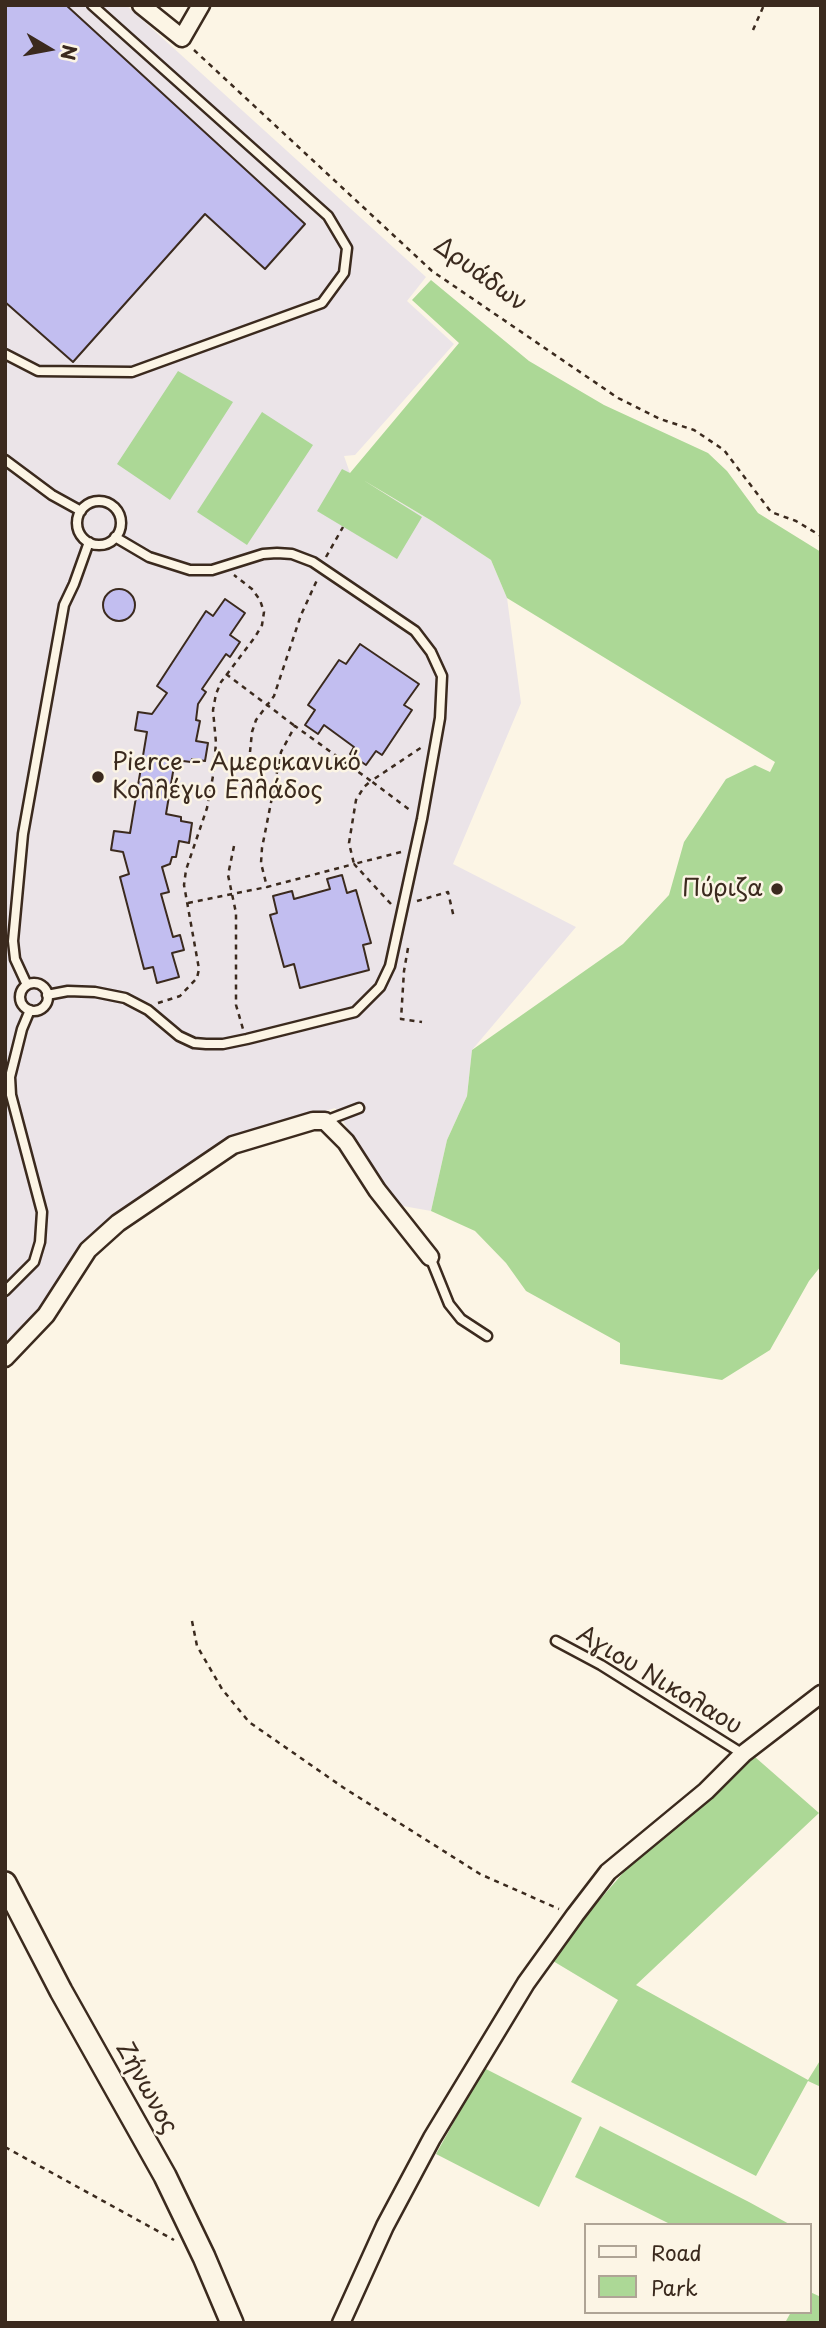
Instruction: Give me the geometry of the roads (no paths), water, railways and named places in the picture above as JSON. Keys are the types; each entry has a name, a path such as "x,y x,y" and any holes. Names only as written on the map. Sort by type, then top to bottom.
{"street":[{"path":"141,5 182,38 201,5"},
{"path":"5,1357 46,1315 88,1250 118,1223 233,1145 313,1121 324,1121 346,1142 377,1190 430,1257"},
{"path":"341,2323 385,2226 432,2138 526,1983 575,1915 608,1872 706,1791 743,1754 821,1694"},
{"name":"Ζήνωνος","path":"5,1883 61,1991 165,2176 232,2323"}],"lane":[{"path":"5,354 38,371 132,372 322,303 344,273 347,248 328,216 92,5"},
{"path":"5,460 52,495 81,511"},
{"path":"99,501 112,506 120,517 121,524 115,537 103,544 89,542 79,532 78,517 81,511 99,501"},
{"path":"47,995 68,991 95,992 125,998 148,1010 179,1037 194,1043 223,1044 355,1012 380,987 390,966 437,736 443,693 442,676 431,652 415,631 313,562 292,554 277,553 263,554 212,570 190,570 169,565 135,551 115,537"},
{"path":"27,985 15,959 13,941 23,834 64,604 89,542"},
{"path":"34,983 42,985 47,995 47,1001 42,1008 30,1010 24,1007 20,999 22,989 34,983"},
{"path":"5,1291 34,1262 40,1242 42,1212 11,1095 10,1077 22,1029 30,1010"},
{"path":"324,1121 359,1108"},
{"path":"430,1257 449,1304 461,1319 487,1336"},
{"name":"Αγιου Νικολαου","path":"556,1641 601,1665 743,1754"}],"place":[{"name":"Pierce - Αμερικανικό Κολλέγιο Ελλάδος","path":"98,777"},
{"name":"Πύριζα","path":"777,889"}]}
